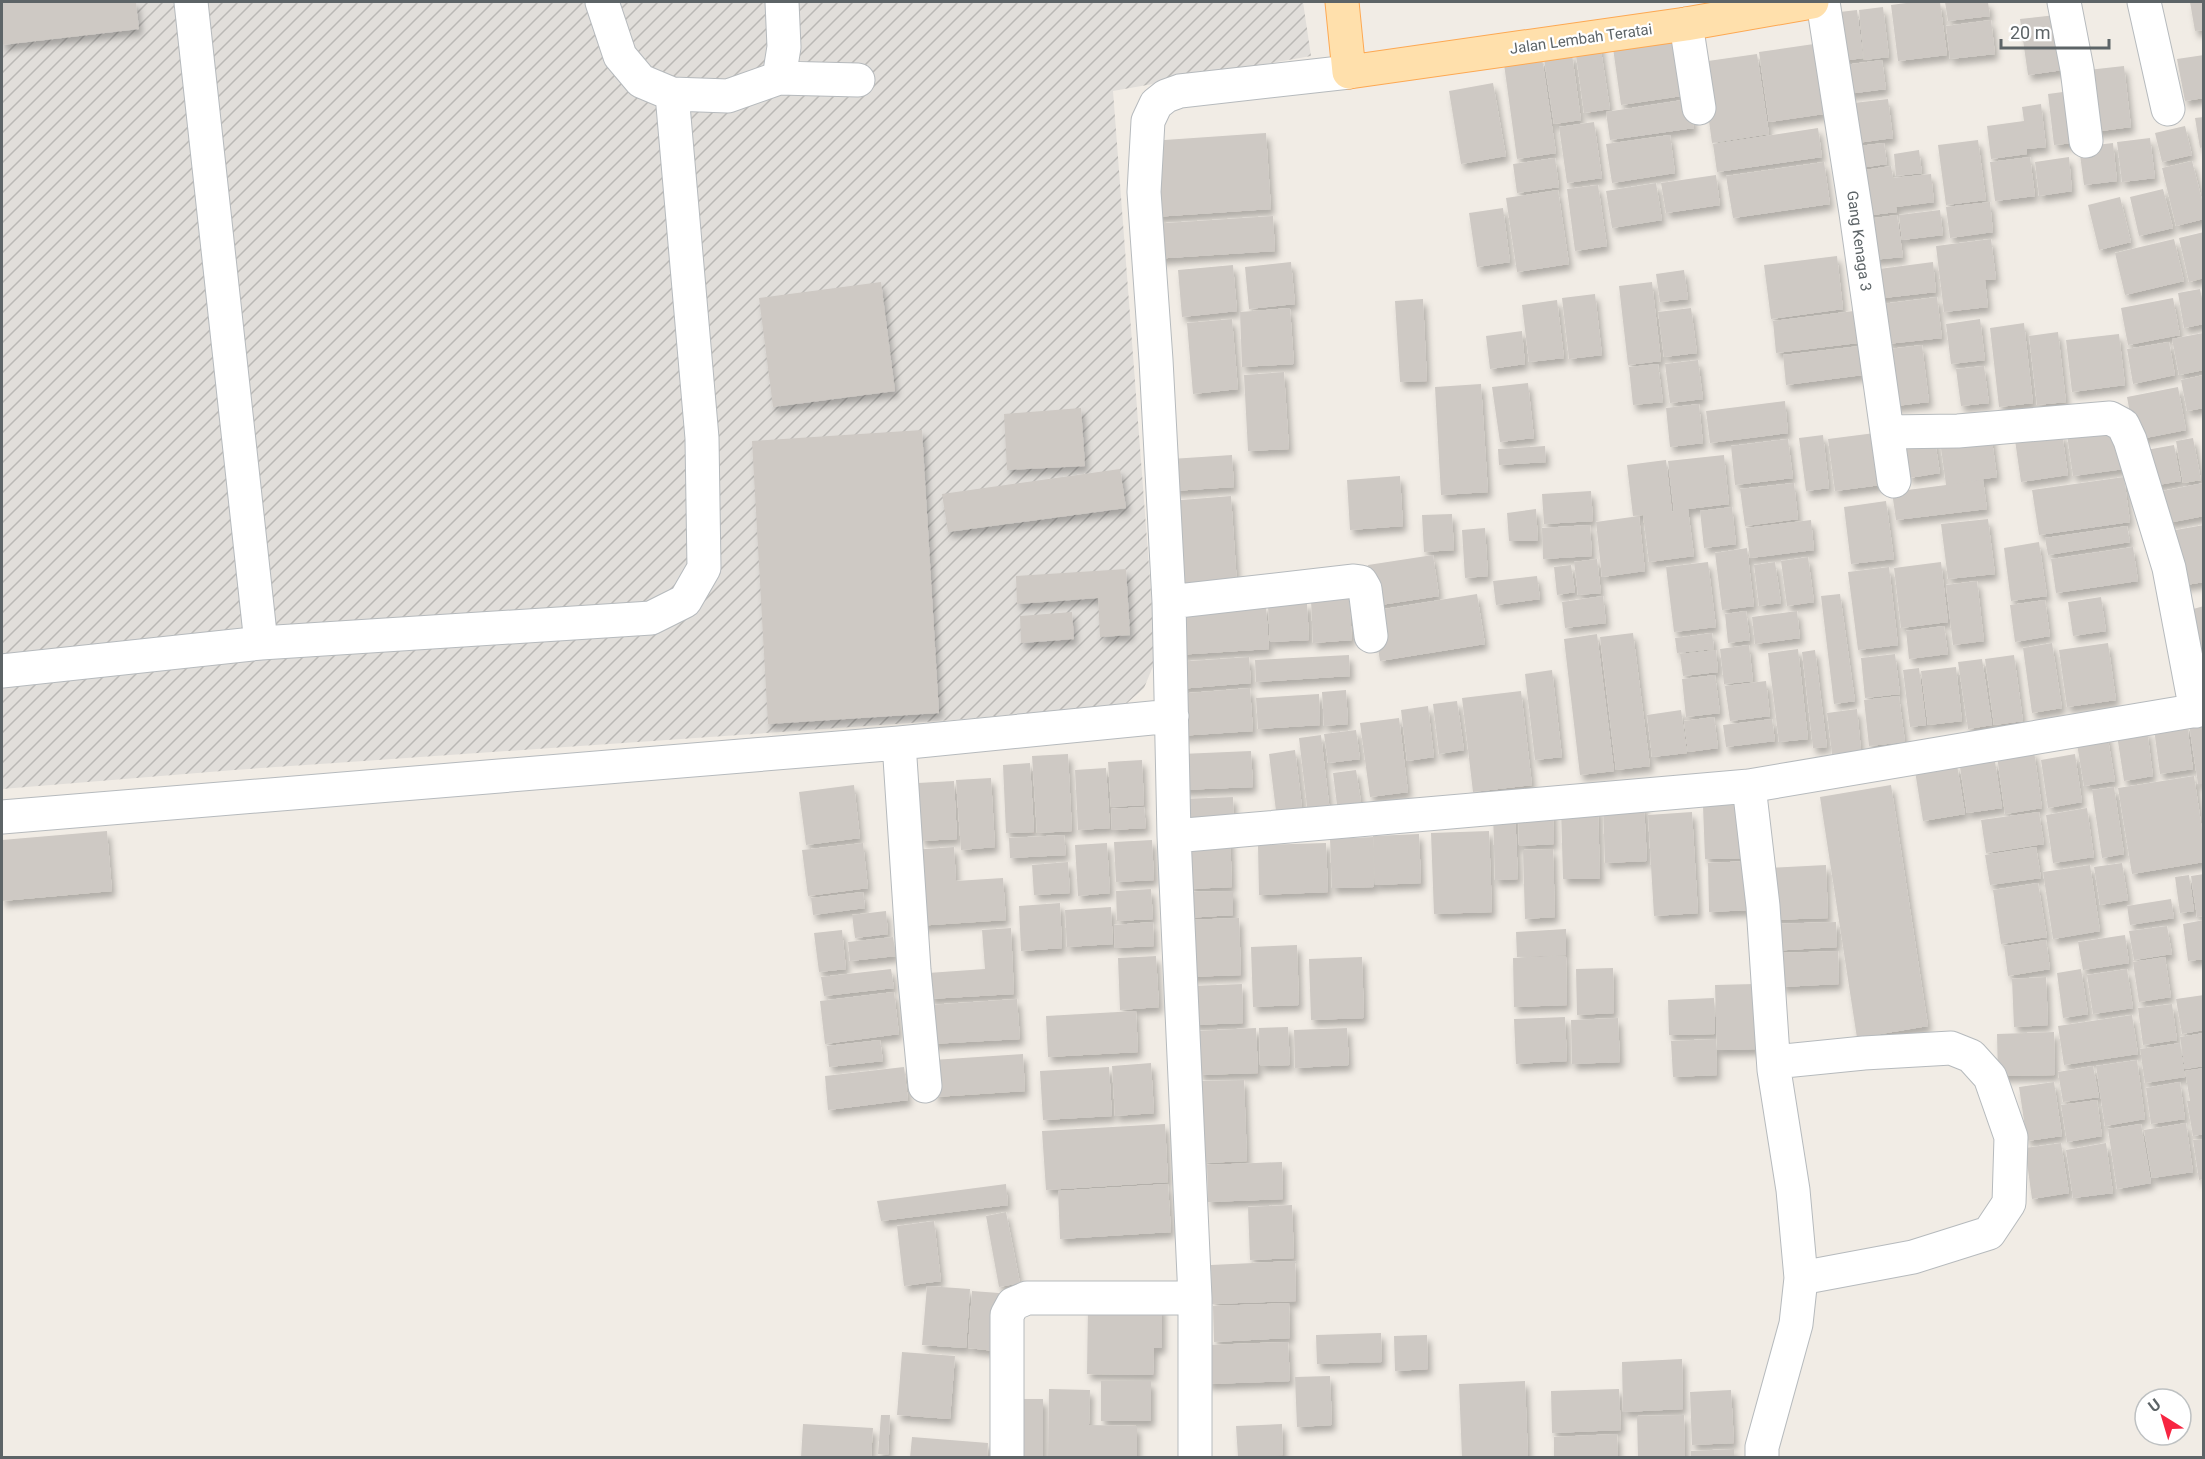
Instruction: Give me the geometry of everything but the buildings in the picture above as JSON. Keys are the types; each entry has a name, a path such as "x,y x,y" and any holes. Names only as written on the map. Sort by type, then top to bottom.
{"main road":[{"path":"1342,2 1349,72"},
{"name":"Jalan Lembah Teratai","path":"1349,72 1686,24 1812,2"}],"street":[{"path":"191,2 261,644"},
{"path":"602,2 620,56 641,81 672,94 728,96 779,78 858,80"},
{"path":"779,78 784,47 782,2"},
{"name":"Gang Kenaga 3","path":"1823,2 1894,481"},
{"path":"2064,2 2077,69 2086,141"},
{"path":"2144,2 2168,109"},
{"path":"1686,24 1699,108"},
{"path":"1195,1458 1195,1298 1174,836 1168,602 1156,360 1144,192 1148,121 1156,104 1180,91 1349,72"},
{"path":"2,670 261,644 651,618 685,601 704,568 702,438 672,94"},
{"path":"1174,836 1749,786 2200,710 2169,568 2123,424 2110,418 1958,431 1887,432"},
{"path":"1168,602 1354,580 1361,582 1365,589 1371,636"},
{"path":"2,817 899,743 1172,716"},
{"path":"899,743 913,959 925,1086"},
{"path":"1749,786 1763,906 1774,1062 1793,1190 1801,1278 1796,1324 1762,1447 1762,1458"},
{"path":"1774,1062 1864,1053 1951,1048 1971,1056 1990,1077 2011,1137 2009,1203 1989,1233 1913,1257 1801,1278"},
{"path":"1007,1458 1007,1315 1013,1304 1027,1298 1195,1298"}],"shaded area":[{"path":"2,2 1303,2 1311,56 1113,91 1156,659 1144,688 1126,704 953,720 234,770 2,789"}]}
